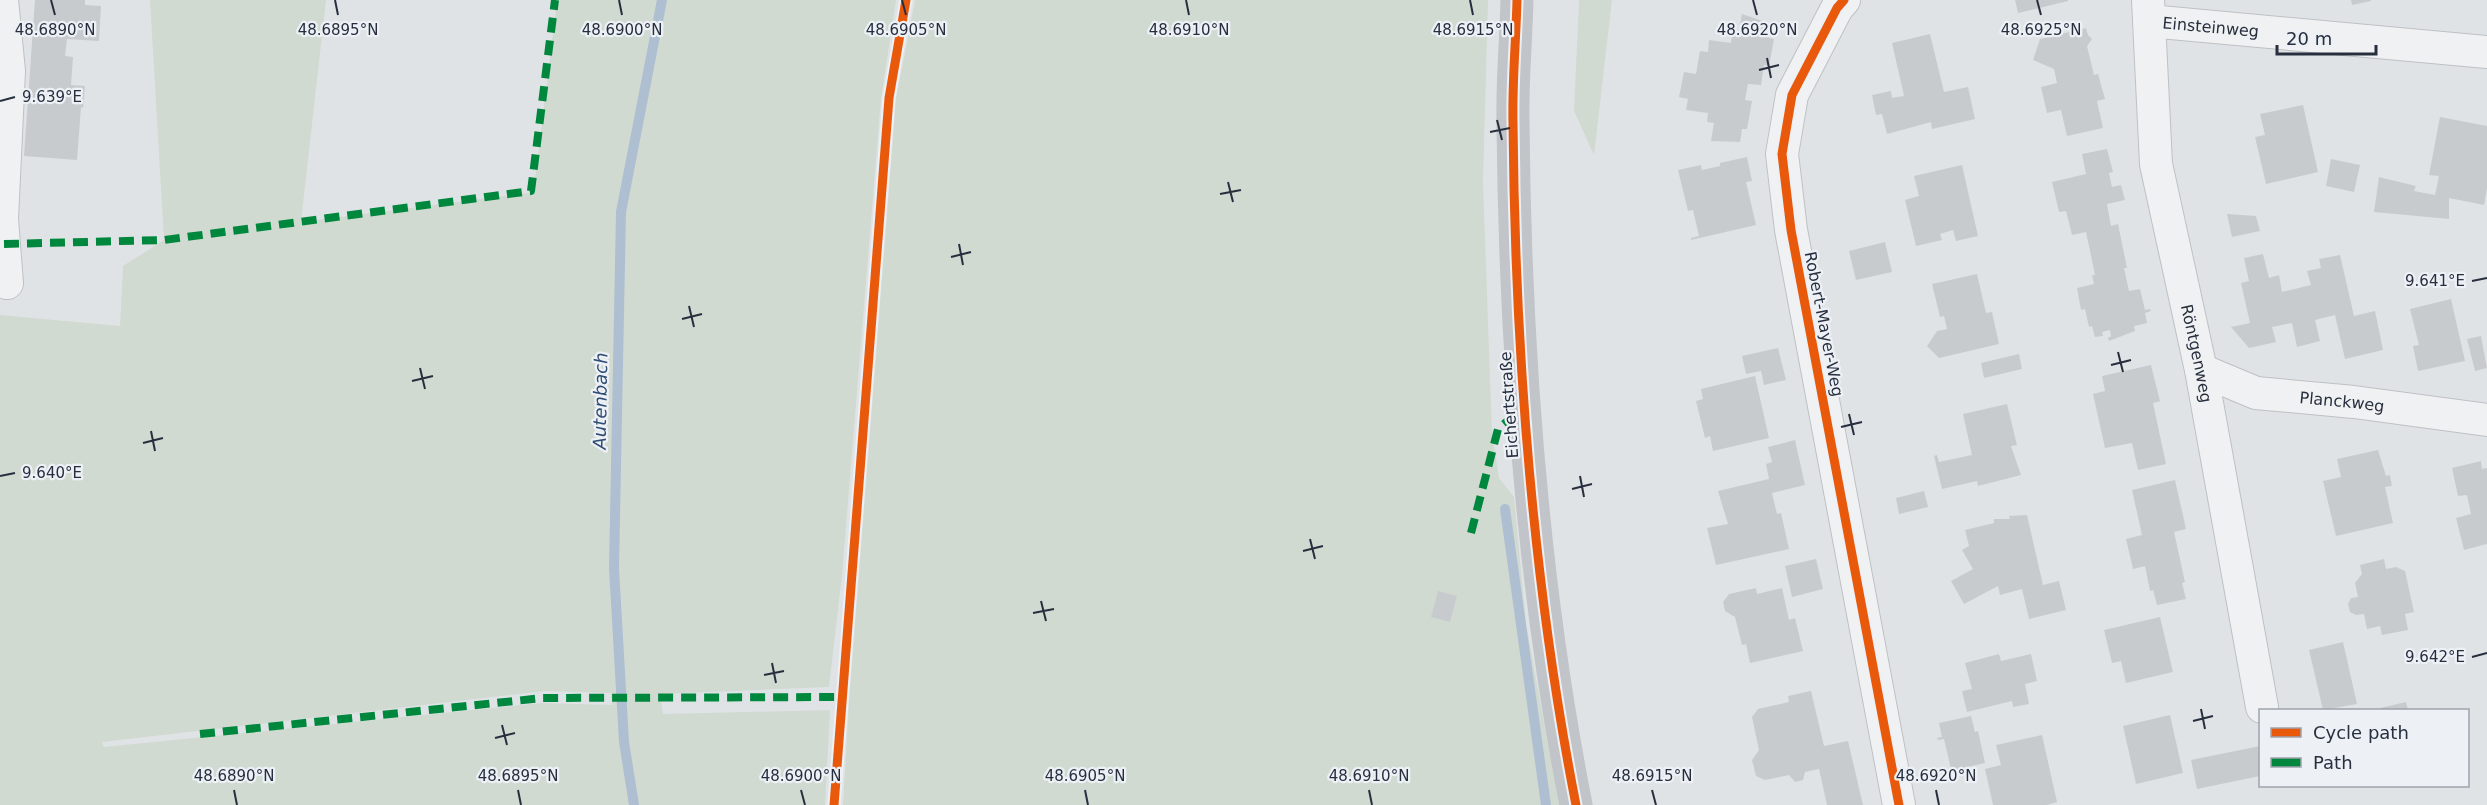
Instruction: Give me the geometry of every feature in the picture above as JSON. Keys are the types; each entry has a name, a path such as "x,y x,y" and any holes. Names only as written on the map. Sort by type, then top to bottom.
{"street":[{"path":"2,0 9,71 2,219 7,283"},
{"name":"Eichertstraße","path":"1518,0 1512,121 1522,408 1539,569 1563,737 1576,805"},
{"name":"Robert-Mayer-Weg","path":"1844,0 1837,8 1792,95 1782,154 1791,230 1899,805"},
{"name":"Einsteinweg","path":"2148,10 2487,52"},
{"name":"Röntgenweg","path":"2148,10 2156,164 2201,370 2262,707"},
{"name":"Planckweg","path":"2201,370 2256,393 2354,402 2487,420"}],"shaded area":[{"path":"150,0 326,0 301,222 528,193 533,196 557,0 896,0 881,99 842,575 829,687 660,694 663,714 830,710 825,805 0,805 0,315 120,326 123,266 164,240","holes":["545,691 611,693 612,705 542,703 104,747 102,742"]},
{"path":"915,0 1488,0 1483,182 1492,434 1499,478 1514,497 1526,623 1559,805 843,805 849,701 896,99"},
{"path":"1579,0 1612,0 1594,155 1574,111"}],"building":[{"path":"35,0 85,0 85,5 101,6 99,41 67,39 65,56 73,57 71,85 85,86 77,160 24,156"},
{"path":"2015,0 2068,0 2068,1 2018,13"},
{"path":"2351,0 2371,0 2371,1 2352,5"},
{"path":"1742,14 1771,24 1769,38 1774,39 1769,66 1764,65 1761,85 1748,84 1745,100 1752,101 1747,129 1742,129 1740,142 1711,141 1714,123 1707,122 1708,113 1686,110 1688,99 1679,97 1684,72 1696,74 1700,51 1708,52 1709,40 1731,43 1732,31 1739,32"},
{"path":"2086,28 2092,39 2087,46 2094,75 2098,74 2105,99 2097,101 2103,128 2067,136 2061,110 2047,113 2041,87 2057,83 2054,69 2033,60 2040,39"},
{"path":"1930,34 1944,92 1968,87 1975,119 1932,129 1931,122 1887,134 1882,114 1876,115 1872,95 1891,91 1892,98 1904,96 1892,43"},
{"path":"2303,105 2318,172 2266,184 2255,137 2265,135 2260,114"},
{"path":"2440,117 2487,126 2487,188 2484,205 2449,198 2449,219 2374,212 2379,177 2416,186 2414,191 2435,195 2439,176 2429,175"},
{"path":"2107,149 2113,172 2109,173 2112,187 2121,185 2125,200 2107,204 2111,226 2118,224 2129,291 2140,289 2145,310 2150,309 2151,311 2145,313 2147,323 2134,326 2135,331 2109,341 2110,330 2102,332 2103,336 2095,337 2092,326 2089,327 2085,309 2081,310 2077,288 2094,284 2092,275 2095,275 2086,232 2072,235 2066,211 2059,212 2052,182 2086,174 2082,154"},
{"path":"1747,157 1752,181 1746,182 1756,225 1691,240 1699,236 1693,210 1688,211 1678,170 1701,165 1702,170"},
{"path":"2331,159 2360,165 2354,192 2326,186"},
{"path":"1962,165 1978,236 1956,241 1953,230 1940,234 1942,240 1916,246 1905,200 1919,196 1914,176"},
{"path":"2227,214 2256,216 2260,231 2232,237"},
{"path":"1885,242 1892,272 1856,280 1849,251"},
{"path":"2263,254 2269,278 2279,275 2282,292 2311,285 2307,271 2321,268 2319,259 2340,255 2354,316 2375,311 2383,350 2345,359 2335,315 2315,320 2320,341 2297,347 2292,323 2272,327 2276,342 2249,348 2231,327 2250,323 2241,283 2249,281 2244,258"},
{"path":"1977,274 1986,313 1992,312 1999,344 1939,358 1927,346 1937,331 1947,329 1944,316 1940,317 1932,284"},
{"path":"2451,299 2465,361 2418,371 2413,346 2419,345 2410,309"},
{"path":"2481,336 2487,368 2475,371 2467,339"},
{"path":"1778,348 1786,380 1764,385 1761,371 1746,374 1742,356"},
{"path":"2019,354 2022,369 1984,378 1981,363"},
{"path":"2151,365 2160,401 2153,403 2166,464 2138,470 2132,443 2105,448 2093,394 2105,391 2102,376"},
{"path":"1755,376 1769,438 1713,451 1710,436 1705,438 1696,401 1703,399 1701,389"},
{"path":"2007,404 2017,445 2011,446 2021,475 1978,486 1977,481 1942,489 1934,456 1937,455 1939,462 1972,455 1963,414"},
{"path":"1795,440 1805,485 1772,493 1777,514 1781,513 1789,549 1716,565 1707,528 1728,524 1718,491 1769,479 1766,464 1772,462 1768,447"},
{"path":"2378,450 2386,476 2390,475 2392,486 2385,487 2393,523 2336,536 2323,481 2341,477 2337,459"},
{"path":"2481,461 2482,469 2487,468 2487,544 2464,550 2456,518 2471,514 2467,495 2458,496 2452,468"},
{"path":"2175,480 2186,529 2174,532 2185,582 2182,583 2186,599 2157,605 2153,590 2150,591 2145,566 2133,569 2126,539 2142,535 2132,490"},
{"path":"1924,491 1928,507 1899,514 1896,498"},
{"path":"2027,515 2043,585 2059,581 2066,610 2029,619 2022,589 2000,595 1998,586 1964,604 1951,581 1973,569 1962,550 1969,546 1965,530 1994,523 1994,519 2010,519 2009,516"},
{"path":"1816,559 1823,589 1792,597 1785,566"},
{"path":"2384,559 2386,569 2396,567 2405,571 2414,612 2405,614 2408,630 2382,635 2380,626 2367,629 2364,614 2356,615 2350,612 2348,604 2351,598 2358,597 2355,583 2362,574 2360,565"},
{"path":"1756,588 1757,594 1782,588 1789,620 1795,618 1803,651 1750,663 1746,644 1742,645 1735,617 1725,611 1723,602 1729,594"},
{"path":"1438,591 1457,596 1450,622 1431,617"},
{"path":"2160,617 2173,672 2126,683 2121,661 2112,663 2104,630"},
{"path":"2343,642 2357,704 2323,709 2309,650"},
{"path":"1999,654 2001,661 2031,654 2037,681 2025,684 2029,704 2013,707 2012,701 1967,712 1962,691 1972,689 1965,663"},
{"path":"1811,691 1824,746 1848,741 1863,805 1827,805 1819,769 1805,772 1803,780 1795,782 1789,775 1765,780 1756,776 1752,760 1759,750 1752,717 1758,709 1789,702 1788,696"},
{"path":"2406,702 2408,709 2380,709"},
{"path":"2170,715 2183,773 2136,784 2123,726"},
{"path":"1971,716 1975,732 1978,731 1985,763 1946,772 1945,770 1951,769 1944,739 1938,740 1937,738 1942,737 1939,723"},
{"path":"2042,735 2057,802 2047,805 1993,805 1985,769 2001,765 1996,745"},
{"path":"2259,746 2259,776 2197,789 2191,760"}],"waterway":[{"name":"Autenbach","path":"634,805 624,742 614,568 621,212 662,0"},
{"path":"1505,509 1546,805"}],"marked path":[{"path":"4,244 164,240 531,191 555,0"},
{"path":"1471,533 1498,429 1523,408"},
{"path":"200,734 543,698 841,697"}],"cycle path":[{"path":"834,805 889,98 906,0"},
{"path":"1517,0 1513,123 1514,209 1522,380 1537,551 1561,721 1576,805"},
{"path":"1844,0 1837,8 1792,95 1782,154 1791,230 1899,805"}]}
